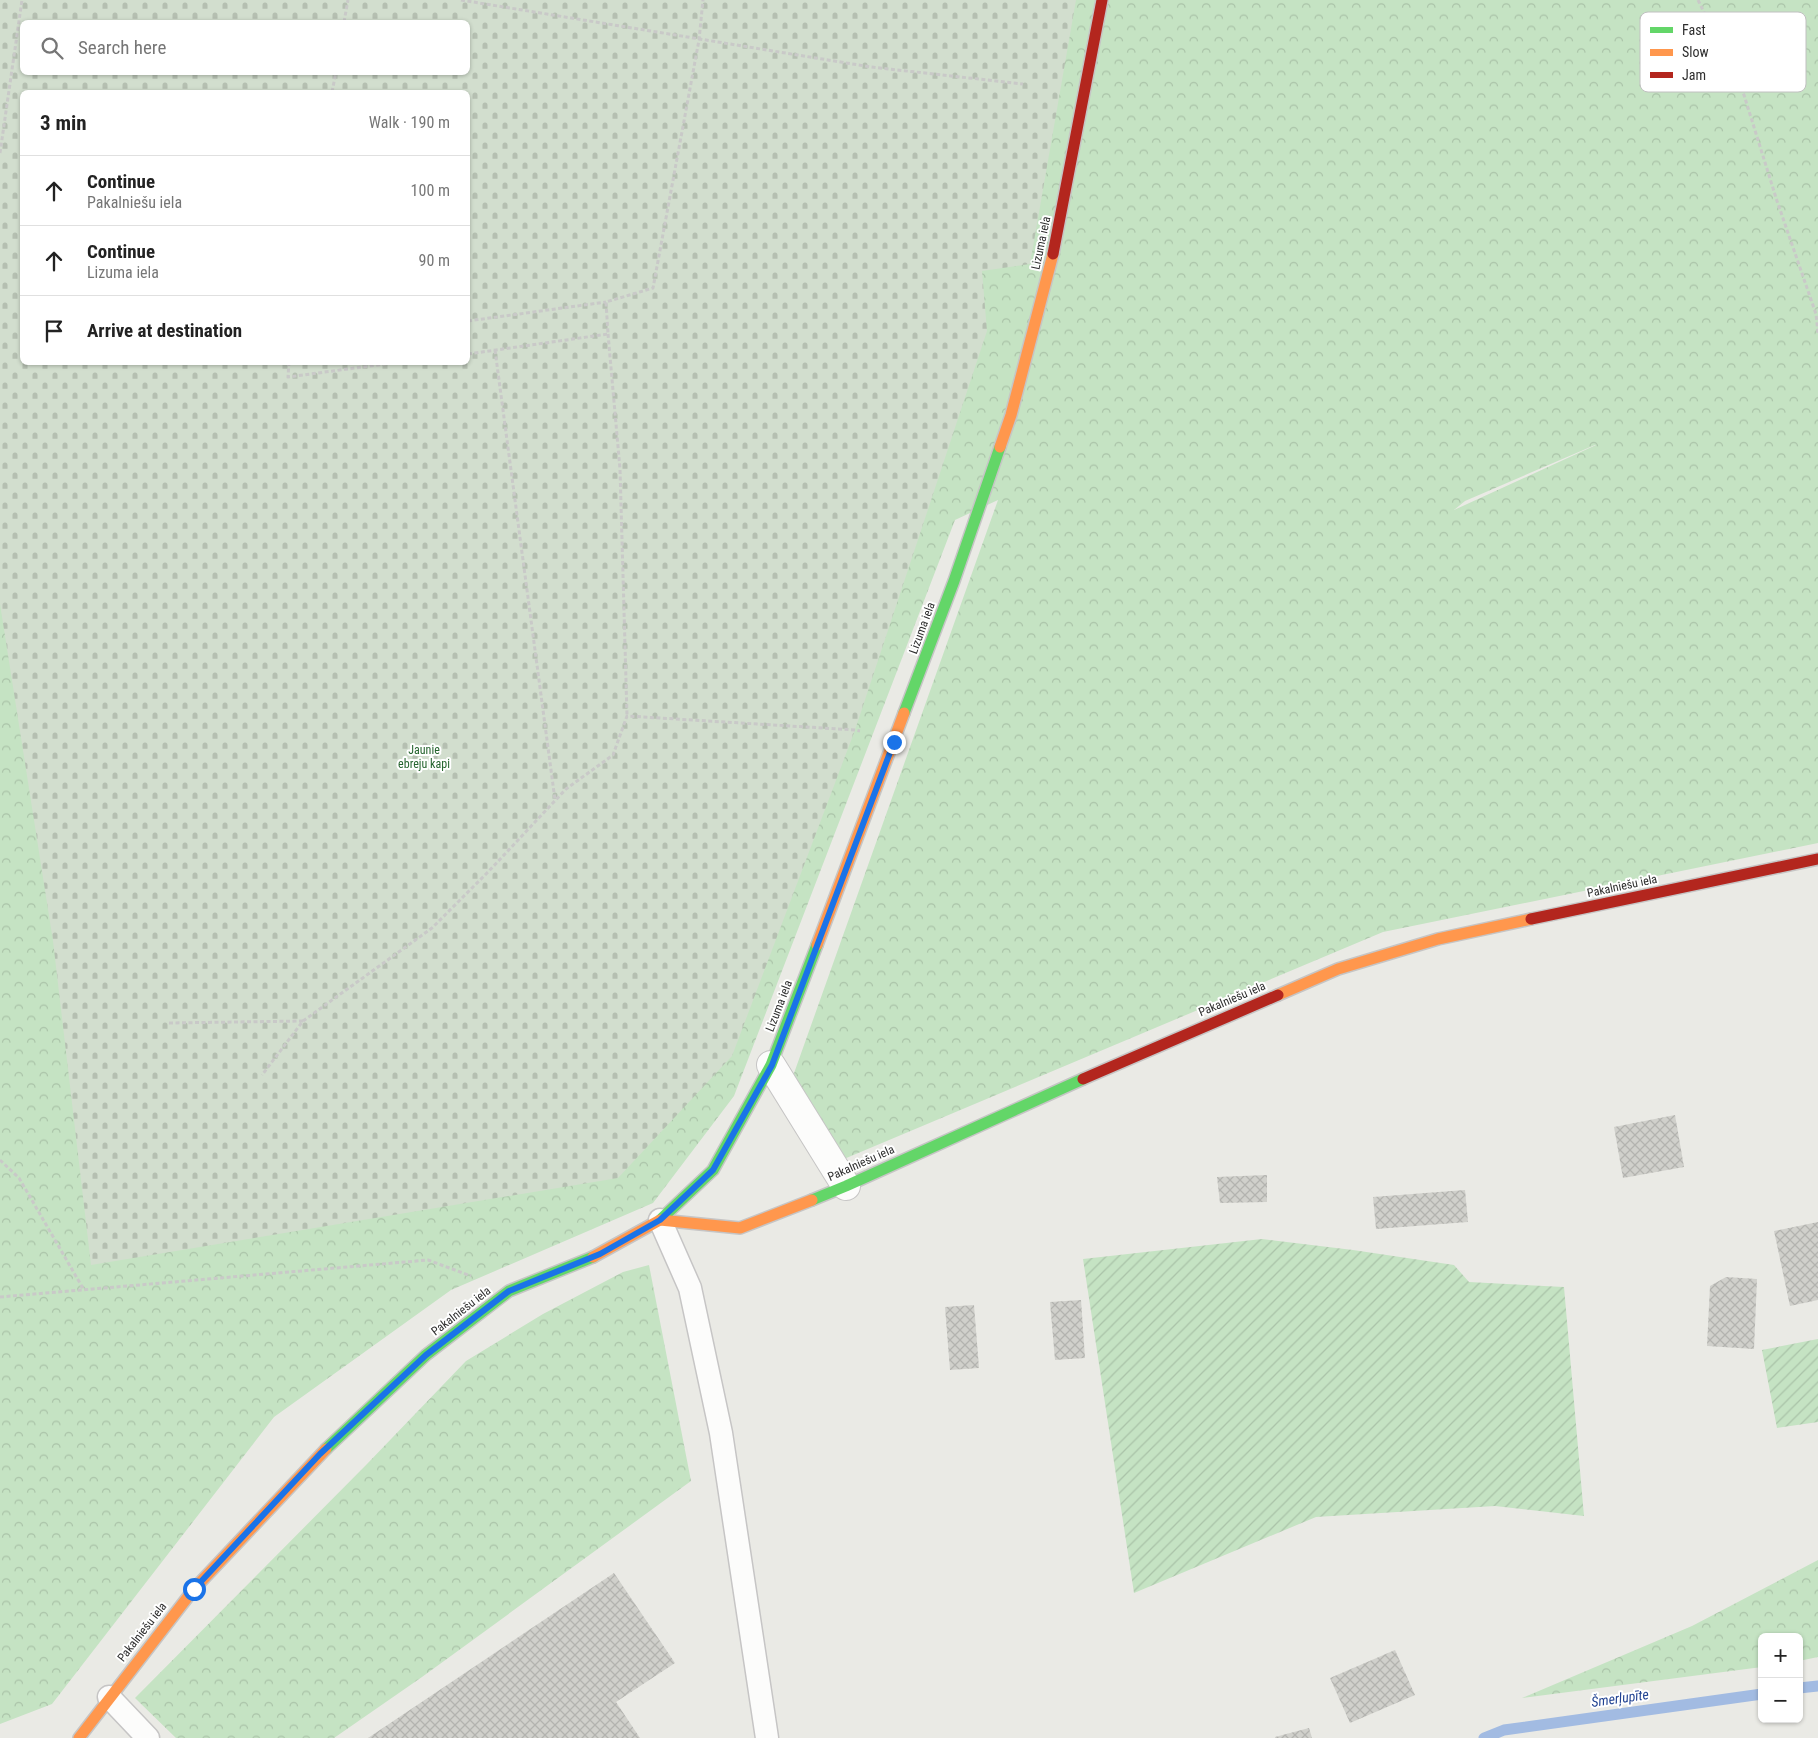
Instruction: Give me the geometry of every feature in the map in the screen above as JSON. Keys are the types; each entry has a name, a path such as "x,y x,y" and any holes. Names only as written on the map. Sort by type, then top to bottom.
{"street":[{"name":"Lizuma iela","path":"660,1220 713,1170 772,1065 954,581 1011,415 1053,256 1102,0"},
{"name":"Pakalniešu iela","path":"79,1738 194,1589 320,1454 426,1355 509,1291 600,1254 660,1220 740,1228 846,1186 1169,1041 1338,970 1438,939 1818,859"},
{"path":"772,1065 846,1186"}],"lane":[{"path":"660,1220 690,1288 721,1433 767,1738"},
{"path":"109,1697 148,1738"}],"path":[{"path":"0,153 22,0"},
{"path":"344,20 348,0"},
{"path":"461,0 871,67 1023,84"},
{"path":"470,321 606,302 653,288 699,40 703,0"},
{"path":"1698,0 1704,12"},
{"path":"332,90 335,75"},
{"path":"1743,92 1777,201 1816,314 1818,333"},
{"path":"262,1074 303,1021 432,928 566,789 613,755 626,716 620,469 606,302"},
{"path":"470,354 608,334"},
{"path":"495,350 555,800"},
{"path":"289,365 288,377 378,365"},
{"path":"626,716 855,730 894,742"},
{"path":"169,1023 303,1021"},
{"path":"0,1160 19,1178 84,1290"},
{"path":"0,1297 428,1260 509,1291"}],"green space":[{"path":"0,0 1818,0 1818,843 1383,932 844,1159 793,1076 998,500 955,520 734,1096 653,1203 451,1290 274,1417 52,1704 0,1724","holes":["1596,445 1454,510 1465,501"]},
{"name":"Jaunie ebreju kapi","path":"0,0 1076,0 1030,264 982,271 987,331 855,730 732,1056 618,1178 91,1265 53,941 0,604"},
{"path":"1262,1239 1454,1265 1469,1282 1564,1287 1584,1516 1495,1506 1316,1517 1134,1593 1083,1259"},
{"path":"649,1265 691,1481 422,1677 334,1738 176,1738 135,1698 367,1464 466,1361 543,1314 623,1272"},
{"path":"1818,1339 1818,1422 1777,1428 1762,1350"},
{"path":"1818,1560 1818,1657 1803,1660 1803,1633 1758,1633 1758,1668 1522,1698 1692,1626"}],"building":[{"path":"1675,1115 1684,1167 1623,1178 1614,1127"},
{"path":"1267,1175 1267,1202 1220,1203 1217,1177"},
{"path":"1465,1190 1468,1222 1376,1229 1373,1197"},
{"path":"1818,1222 1818,1300 1790,1306 1774,1231"},
{"path":"1726,1277 1757,1279 1754,1349 1707,1346 1710,1286"},
{"path":"1081,1300 1085,1358 1055,1360 1050,1302"},
{"path":"974,1305 979,1368 950,1370 945,1307"},
{"path":"614,1573 675,1663 616,1702 640,1738 368,1738"},
{"path":"1395,1650 1415,1695 1350,1723 1330,1678"},
{"path":"1309,1728 1312,1738 1275,1738 1275,1737"}],"waterway":[{"name":"Šmerļupīte","path":"1803,1688 1818,1686"},
{"name":"Šmerļupīte","path":"1484,1738 1504,1730 1758,1695"}],"traffic: fast":[{"path":"904,713 954,581 1000,447"},
{"path":"660,1220 713,1170 771,1065 817,945"},
{"path":"812,1200 1083,1079"},
{"path":"326,1449 426,1355 509,1291 593,1257"}],"traffic: slow":[{"path":"1000,447 1011,415 1053,254"},
{"path":"817,945 904,713"},
{"path":"1278,995 1338,969 1438,939 1531,919"},
{"path":"593,1257 660,1220 740,1228 812,1200"},
{"path":"79,1738 194,1589 326,1449"}],"traffic: jam":[{"path":"1053,254 1102,0"},
{"path":"1531,919 1818,859"},
{"path":"1083,1079 1278,995"}],"route":[{"path":"194,1589 320,1454 426,1355 509,1291 600,1254 660,1220 713,1170 772,1065 894,742"}]}
